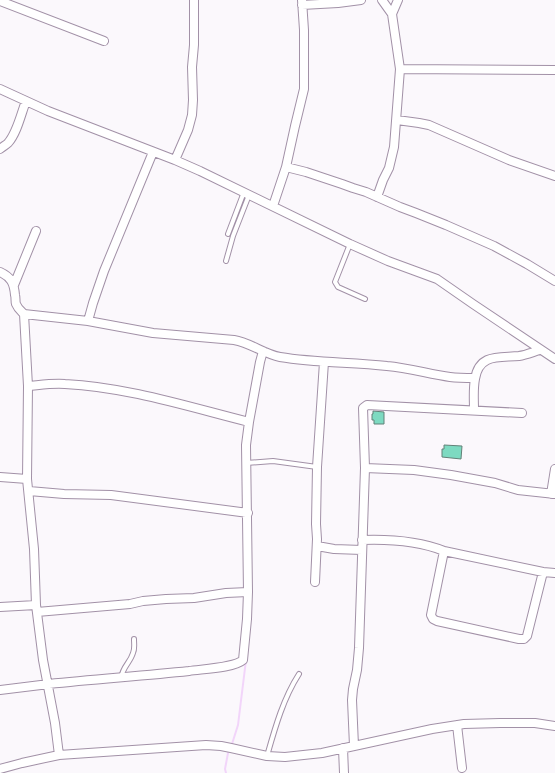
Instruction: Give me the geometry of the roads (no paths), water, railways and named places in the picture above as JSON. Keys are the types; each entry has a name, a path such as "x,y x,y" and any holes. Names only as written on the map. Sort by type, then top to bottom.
{"street":[{"path":"174,160 188,130 192,115 194,0"},
{"path":"273,206 286,167 304,90 304,30 302,2 338,3 361,0"},
{"path":"377,197 389,168 394,147 400,68 392,14 382,0"},
{"path":"392,14 398,0"},
{"path":"0,1 104,41"},
{"path":"400,68 555,70"},
{"path":"0,89 48,111 174,160 246,193 350,244 388,261 437,279 555,359"},
{"path":"0,149 8,143 13,136 26,101"},
{"path":"397,120 429,125 509,160 555,176"},
{"path":"88,321 104,271 153,152"},
{"path":"286,167 366,192 400,207 416,212 494,246 555,281"},
{"path":"14,285 36,232"},
{"path":"0,272 11,280 14,285 16,304 19,310 24,314 88,321 152,333 234,340 252,345 278,356 324,362 388,366 451,377 475,378"},
{"path":"24,314 28,386 27,480 34,549 37,608 47,684 55,723 59,755"},
{"path":"474,410 475,378 479,368 489,358 521,356 540,350"},
{"path":"0,690 231,666 239,664 243,660 248,592 246,445 260,362 264,351"},
{"path":"315,582 317,546 317,468 324,362"},
{"path":"28,386 64,384 113,390 147,396 249,422"},
{"path":"354,746 352,700 359,648 365,468 362,408 367,405 522,413"},
{"path":"365,468 414,470 451,475 494,483 518,490 553,494 555,469"},
{"path":"0,477 27,480"},
{"path":"29,491 64,494 111,495 248,514"},
{"path":"362,540 375,539 422,543 444,552 542,572 555,573"},
{"path":"317,546 334,549 362,550"},
{"path":"444,552 430,615 433,619 519,639 524,639 527,636 542,572"},
{"path":"0,607 37,608 130,604 143,601 194,598 226,593 248,592"},
{"path":"0,769 59,755 206,745 221,746 267,756 285,757 322,753 457,725 535,723 555,726"},
{"path":"457,725 462,768"},
{"path":"343,748 344,773"}],"lane":[{"path":"228,234 246,193"},
{"path":"226,261 246,193"},
{"path":"350,244 335,282 338,287 365,299"},
{"path":"246,463 273,461 317,468"},
{"path":"121,678 122,672 134,651 134,639"},
{"path":"267,756 277,720 294,681 299,674"}],"waterway":[{"path":"232,744 238,725 246,660"},
{"path":"226,773 225,769 228,753"}]}
